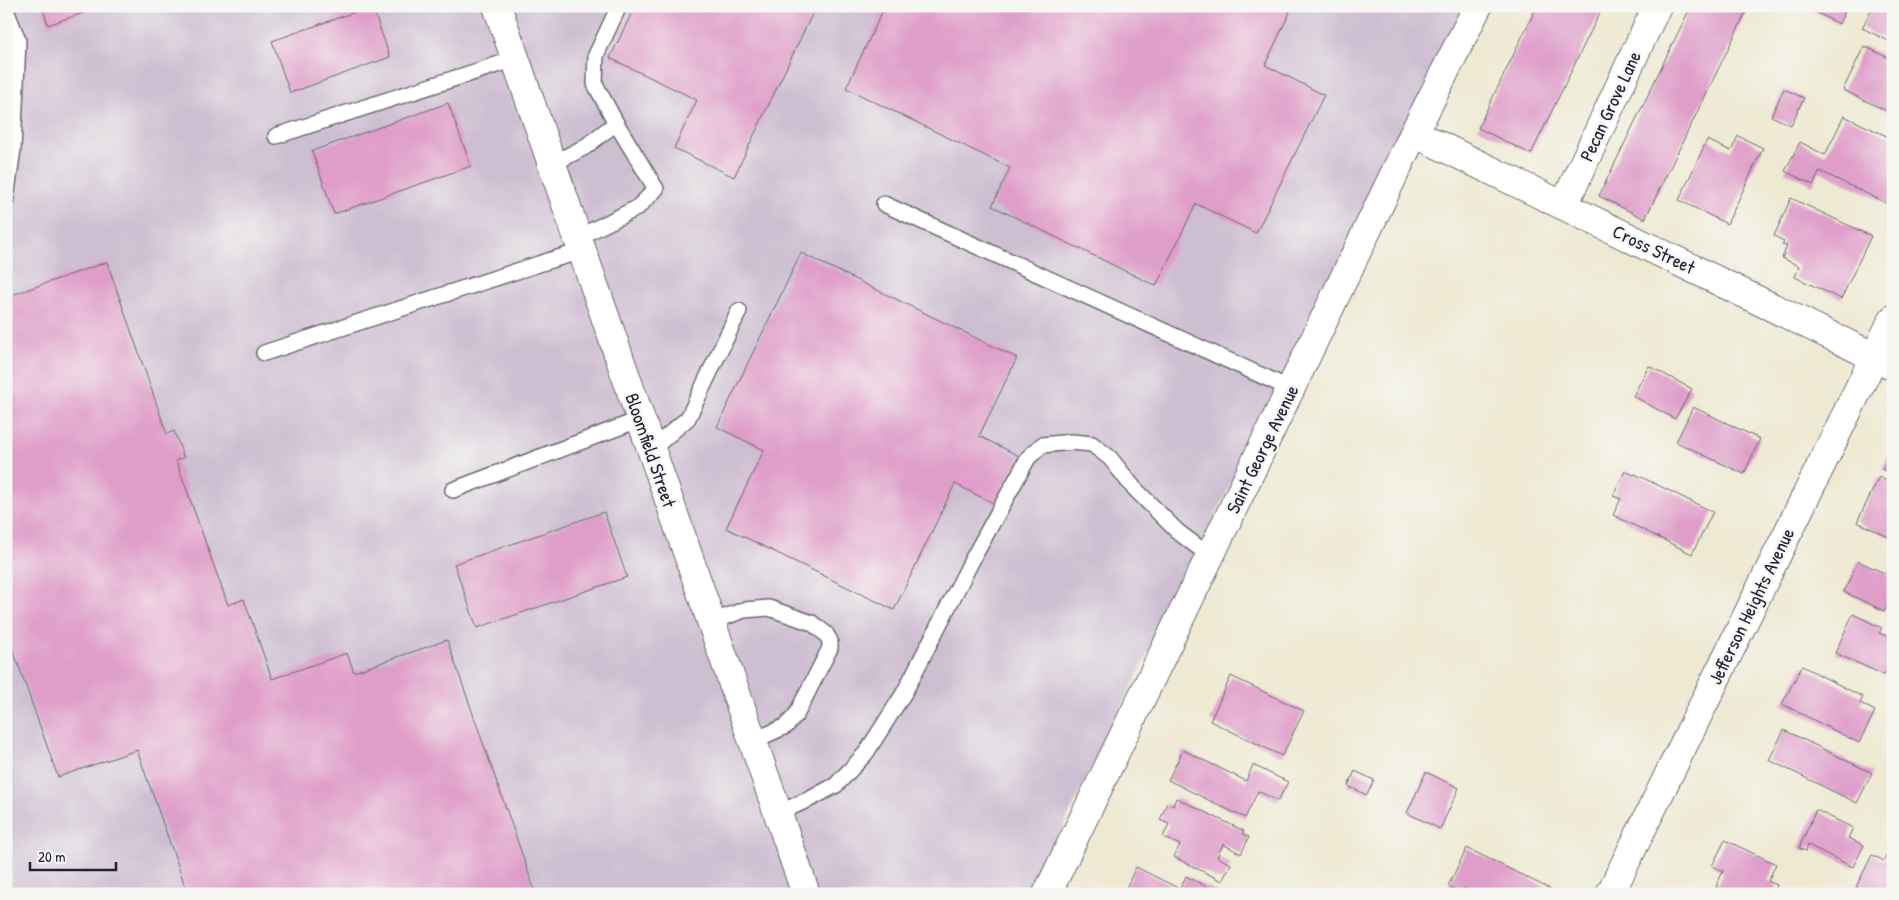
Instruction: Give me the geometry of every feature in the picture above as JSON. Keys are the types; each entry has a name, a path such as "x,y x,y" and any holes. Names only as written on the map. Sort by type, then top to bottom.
{"street":[{"name":"Bloomfield Street","path":"497,6 806,894"},
{"name":"Saint George Avenue","path":"1048,894 1414,133 1478,6"},
{"name":"Pecan Grove Lane","path":"1564,205 1657,6"},
{"name":"Cross Street","path":"1414,133 1883,361"},
{"name":"Jefferson Heights Avenue","path":"1610,894 1883,361 1893,319"}],"lane":[{"path":"264,353 552,260 580,245 637,208 656,189 595,84 596,55 619,6"},
{"path":"6,10 18,40 13,149 6,199"},
{"path":"276,136 515,59"},
{"path":"552,164 585,147 616,123"},
{"path":"884,204 1291,389"},
{"path":"651,450 688,418 739,311"},
{"path":"453,490 641,419"},
{"path":"778,813 836,785 866,753 904,693 972,560 1028,458 1042,445 1055,442 1092,444 1110,458 1133,487 1178,532 1210,556"},
{"path":"711,622 744,610 769,608 812,623 826,634 830,640 830,648 796,716 786,726 753,741"}],"shaded area":[{"path":"6,6 1465,6 1030,894 6,894"}],"building":[{"path":"42,6 100,6 100,7 48,25"},
{"path":"372,6 390,57 290,93 272,41"},
{"path":"635,6 816,6 734,177 674,148 697,100 610,58"},
{"path":"885,6 1279,6 1290,12 1265,65 1324,95 1256,233 1196,204 1156,286 992,206 1010,168 846,88"},
{"path":"1537,6 1603,6 1531,154 1478,128"},
{"path":"1691,6 1749,6 1645,219 1599,196"},
{"path":"1804,6 1847,6 1839,24"},
{"path":"1873,6 1889,12 1893,6 1893,43 1862,28"},
{"path":"1864,46 1893,60 1893,114 1843,90"},
{"path":"1784,89 1804,98 1791,125 1771,116"},
{"path":"448,103 471,166 334,214 312,151"},
{"path":"1844,116 1893,139 1893,195 1888,204 1820,171 1813,185 1785,171 1800,142 1825,155"},
{"path":"1738,136 1763,148 1727,224 1679,200 1707,140 1731,151"},
{"path":"1791,198 1871,236 1841,299 1795,277 1799,266 1782,258 1787,246 1782,245 1784,241 1774,236"},
{"path":"801,253 1017,358 979,436 1019,456 995,504 955,484 894,610 726,528 764,450 717,427"},
{"path":"107,262 167,434 174,431 184,458 176,460 228,605 244,599 272,679 347,653 354,672 447,640 536,894 188,894 137,750 58,777 6,630 6,297"},
{"path":"1649,366 1692,389 1675,419 1633,396"},
{"path":"1693,407 1760,439 1744,474 1676,442"},
{"path":"1893,447 1893,474 1882,469"},
{"path":"1625,471 1635,474 1713,512 1692,554 1613,515 1621,499 1613,496"},
{"path":"1879,477 1893,484 1893,539 1857,522"},
{"path":"604,512 627,577 477,628 454,564"},
{"path":"1858,561 1891,576 1893,571 1893,606 1888,604 1884,611 1844,592"},
{"path":"1853,614 1882,628 1879,633 1893,639 1893,663 1891,663 1884,675 1835,653"},
{"path":"1802,666 1863,697 1860,703 1875,711 1859,743 1782,704"},
{"path":"1231,676 1304,711 1282,756 1210,721"},
{"path":"1784,730 1872,773 1857,803 1769,760"},
{"path":"1183,750 1246,781 1253,765 1288,782 1278,801 1258,791 1245,818 1168,780"},
{"path":"1355,771 1374,780 1367,795 1348,786"},
{"path":"1426,772 1459,788 1440,829 1407,813"},
{"path":"1176,798 1244,831 1243,834 1249,837 1241,854 1223,844 1217,857 1231,864 1222,881 1174,857 1180,845 1163,837 1169,824 1160,820 1167,803 1173,806"},
{"path":"1816,810 1853,828 1848,838 1864,845 1853,867 1808,845 1806,851 1799,848"},
{"path":"1725,840 1776,864 1768,881 1777,885 1773,894 1731,894 1716,887 1723,871 1712,866"},
{"path":"1890,847 1893,849 1893,885 1889,894 1869,894 1856,887 1872,855 1884,861"},
{"path":"1467,848 1550,889 1548,894 1475,894 1464,888 1461,893 1448,886"},
{"path":"1136,867 1180,889 1186,876 1221,894 1123,894"}]}
